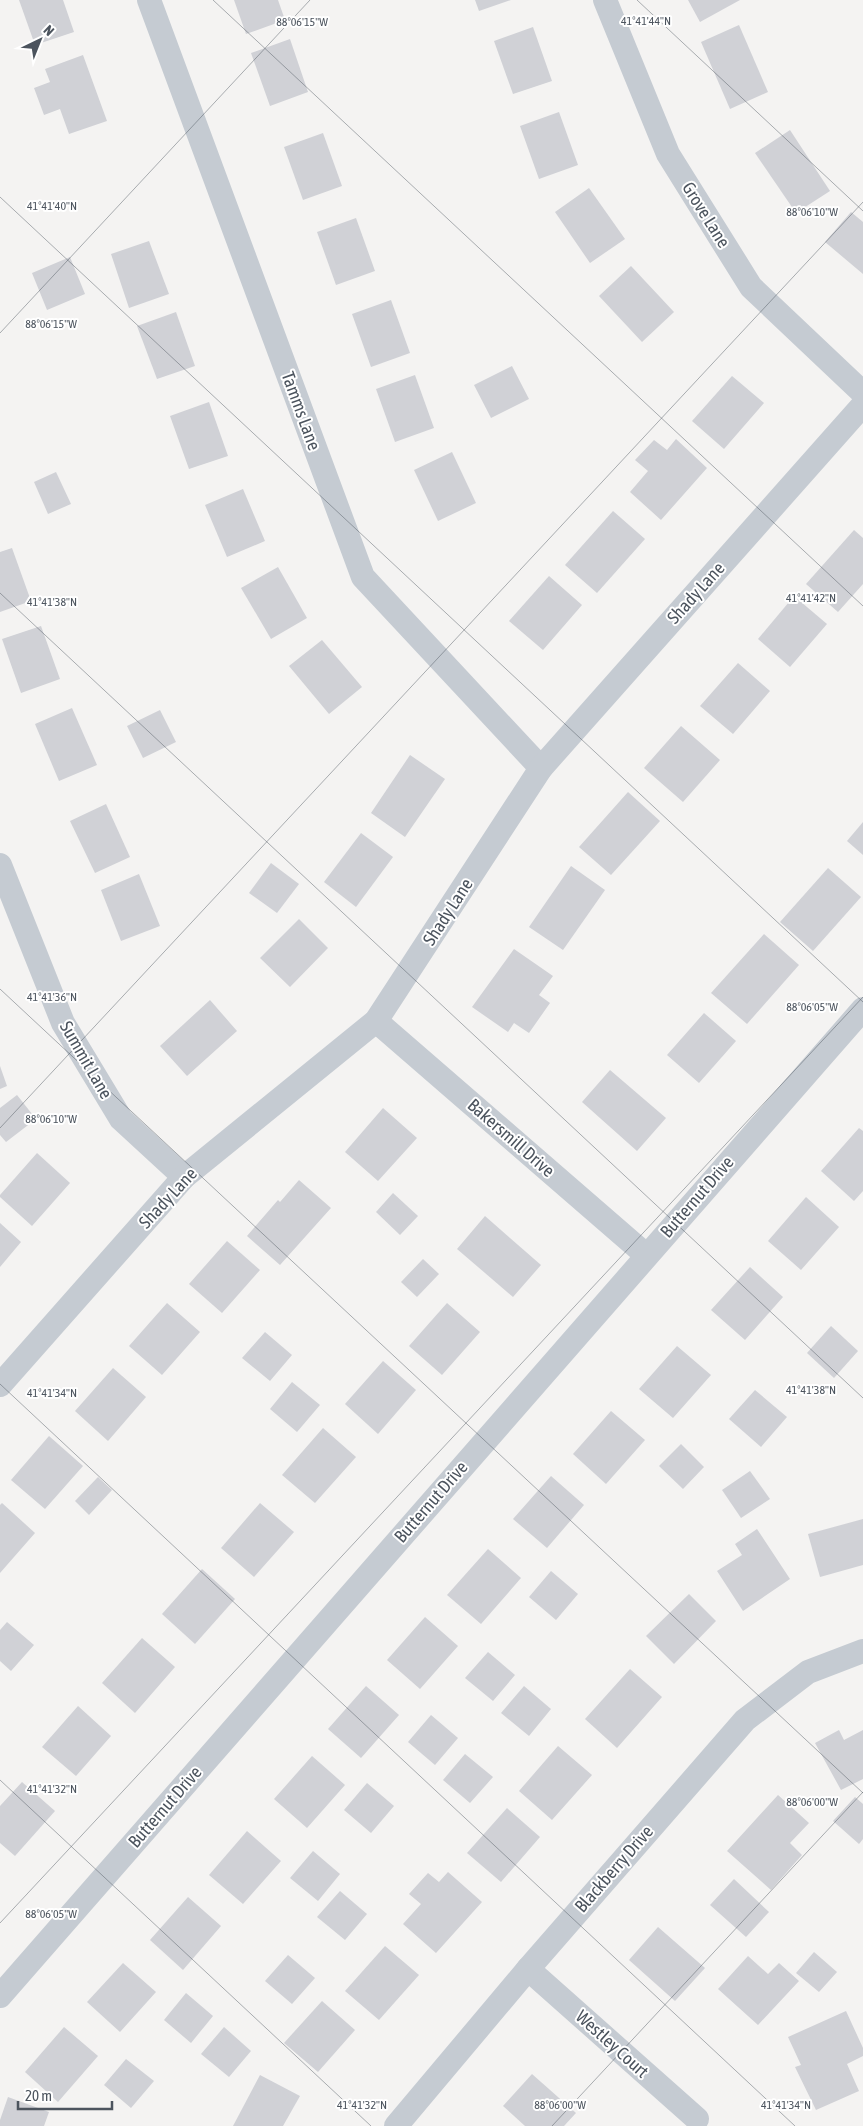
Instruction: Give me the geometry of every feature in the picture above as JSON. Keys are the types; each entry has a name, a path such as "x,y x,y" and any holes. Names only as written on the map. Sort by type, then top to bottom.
{"street":[{"name":"Tamms Lane","path":"149,0 363,577 541,768"},
{"name":"Grove Lane","path":"605,0 668,154 751,287 863,393"},
{"name":"Shady Lane","path":"0,1386 184,1177 376,1022 541,768 863,405"},
{"name":"Summit Lane","path":"0,865 63,1023 121,1119 184,1177"},
{"name":"Butternut Drive","path":"0,1996 863,1009"},
{"name":"Bakersmill Drive","path":"376,1022 646,1255"},
{"name":"Blackberry Drive","path":"396,2126 528,1969 745,1720 808,1672 863,1651"},
{"name":"Westley Court","path":"528,1969 697,2119"}],"building":[{"path":"19,0 63,0 74,32 35,45"},
{"path":"234,0 278,0 285,20 246,34"},
{"path":"475,0 511,0 479,11"},
{"path":"688,0 740,0 700,22"},
{"path":"739,25 768,92 730,109 701,42"},
{"path":"533,27 552,81 513,94 494,41"},
{"path":"290,39 308,92 270,106 251,53"},
{"path":"83,55 107,121 69,134 60,109 44,115 34,88 50,82 45,69"},
{"path":"559,112 578,165 539,179 520,126"},
{"path":"790,130 830,191 796,213 755,153"},
{"path":"323,133 342,186 303,200 284,147"},
{"path":"589,188 625,239 590,263 555,212"},
{"path":"851,212 863,222 863,274 825,242"},
{"path":"356,218 375,271 336,285 317,232"},
{"path":"149,241 169,294 129,308 111,254"},
{"path":"70,257 85,294 47,310 32,273"},
{"path":"631,266 674,312 642,342 599,296"},
{"path":"391,300 410,353 371,367 352,314"},
{"path":"176,312 195,366 157,379 137,326"},
{"path":"512,366 529,399 491,418 474,385"},
{"path":"415,375 434,428 395,442 376,389"},
{"path":"732,376 764,403 724,449 692,421"},
{"path":"209,402 228,456 189,469 170,416"},
{"path":"676,439 707,468 661,520 630,492 648,471 635,460 654,440 667,450"},
{"path":"452,452 476,503 438,521 414,470"},
{"path":"56,472 71,504 48,514 34,482"},
{"path":"243,489 265,541 227,557 205,505"},
{"path":"613,511 645,539 597,593 565,565"},
{"path":"854,530 863,538 863,584 838,612 806,584"},
{"path":"12,548 31,601 0,612 0,552"},
{"path":"278,567 307,618 271,639 241,588"},
{"path":"549,576 582,605 543,650 509,621"},
{"path":"794,596 827,624 790,667 758,639"},
{"path":"41,626 60,679 21,693 2,639"},
{"path":"322,640 362,687 329,714 289,666"},
{"path":"738,663 770,691 733,734 700,706"},
{"path":"72,708 97,765 59,781 35,724"},
{"path":"160,710 176,742 143,758 127,726"},
{"path":"681,726 720,760 683,802 644,768"},
{"path":"410,755 445,779 405,837 371,813"},
{"path":"628,792 660,821 611,875 579,847"},
{"path":"106,804 130,857 95,873 70,821"},
{"path":"863,822 863,855 847,841"},
{"path":"361,833 393,857 356,907 324,882"},
{"path":"271,863 299,884 277,913 249,893"},
{"path":"571,866 605,890 563,950 529,927"},
{"path":"828,868 861,897 813,951 780,922"},
{"path":"139,874 160,926 121,941 101,890"},
{"path":"299,919 328,948 290,987 260,958"},
{"path":"764,934 799,965 747,1024 711,993"},
{"path":"514,949 553,976 539,995 550,1003 529,1033 514,1023 508,1032 472,1007"},
{"path":"210,1000 237,1031 187,1076 160,1046"},
{"path":"704,1013 736,1041 699,1083 667,1055"},
{"path":"0,1066 7,1086 0,1089"},
{"path":"610,1070 666,1118 637,1151 582,1102"},
{"path":"17,1095 36,1119 6,1142 0,1135 0,1108"},
{"path":"383,1108 417,1138 378,1181 345,1152"},
{"path":"859,1128 863,1131 863,1191 854,1201 821,1171"},
{"path":"37,1153 70,1183 32,1226 0,1195"},
{"path":"299,1180 331,1208 280,1265 247,1236 278,1200 280,1202"},
{"path":"393,1193 418,1216 400,1235 376,1212"},
{"path":"806,1197 839,1227 801,1270 768,1241"},
{"path":"485,1216 541,1265 513,1297 457,1249"},
{"path":"0,1223 21,1242 0,1267"},
{"path":"227,1241 260,1270 222,1313 189,1284"},
{"path":"423,1259 439,1274 417,1297 401,1282"},
{"path":"750,1267 783,1297 745,1340 711,1310"},
{"path":"167,1303 200,1332 162,1375 129,1346"},
{"path":"447,1303 480,1332 442,1375 409,1346"},
{"path":"831,1326 858,1351 834,1378 807,1353"},
{"path":"265,1332 292,1355 270,1381 242,1358"},
{"path":"677,1346 711,1375 673,1418 639,1389"},
{"path":"383,1361 416,1390 378,1434 345,1404"},
{"path":"113,1368 146,1397 108,1441 75,1411"},
{"path":"292,1382 320,1405 297,1432 270,1409"},
{"path":"755,1390 787,1417 761,1447 729,1419"},
{"path":"611,1411 645,1440 606,1484 573,1454"},
{"path":"323,1428 356,1457 315,1503 282,1475"},
{"path":"49,1436 83,1466 45,1509 11,1480"},
{"path":"681,1444 704,1467 683,1489 659,1466"},
{"path":"750,1471 770,1499 741,1518 722,1490"},
{"path":"551,1476 584,1505 547,1548 513,1519"},
{"path":"98,1477 112,1490 89,1515 75,1501"},
{"path":"2,1503 35,1533 0,1573 0,1505"},
{"path":"260,1503 294,1532 254,1577 221,1548"},
{"path":"863,1519 863,1565 820,1577 808,1534"},
{"path":"757,1529 790,1579 743,1611 717,1571 742,1555 735,1544"},
{"path":"488,1549 521,1578 481,1624 447,1595"},
{"path":"202,1569 235,1599 195,1644 162,1614"},
{"path":"551,1571 578,1594 556,1620 529,1597"},
{"path":"689,1594 716,1621 674,1664 646,1636"},
{"path":"425,1617 458,1646 420,1689 387,1660"},
{"path":"7,1622 34,1645 11,1671 0,1661 0,1630"},
{"path":"142,1638 175,1667 135,1713 102,1683"},
{"path":"488,1652 515,1675 493,1701 465,1678"},
{"path":"630,1669 662,1697 617,1748 585,1719"},
{"path":"366,1686 399,1715 361,1758 328,1729"},
{"path":"524,1686 551,1709 529,1736 501,1713"},
{"path":"78,1706 111,1736 76,1776 42,1747"},
{"path":"431,1715 458,1738 435,1765 408,1742"},
{"path":"839,1730 844,1740 863,1730 863,1779 841,1790 815,1743"},
{"path":"558,1746 592,1775 552,1820 519,1791"},
{"path":"465,1754 493,1777 470,1803 443,1780"},
{"path":"312,1756 345,1785 307,1828 274,1799"},
{"path":"22,1782 55,1811 15,1856 0,1843 0,1806"},
{"path":"367,1783 394,1806 371,1833 344,1810"},
{"path":"778,1795 809,1823 790,1843 802,1855 771,1890 727,1851"},
{"path":"855,1797 863,1804 863,1839 859,1844 833,1821"},
{"path":"507,1808 540,1837 501,1882 467,1853"},
{"path":"247,1831 281,1861 243,1904 209,1875"},
{"path":"313,1851 340,1874 318,1901 290,1878"},
{"path":"448,1872 482,1902 436,1953 403,1924 421,1904 409,1894 428,1873 439,1882"},
{"path":"734,1879 769,1912 746,1937 710,1905"},
{"path":"340,1891 367,1914 345,1940 317,1917"},
{"path":"188,1897 221,1926 183,1970 150,1940"},
{"path":"658,1927 705,1968 675,2001 629,1960"},
{"path":"385,1946 419,1975 379,2020 345,1991"},
{"path":"814,1952 837,1972 819,1992 796,1973"},
{"path":"288,1955 315,1978 292,2004 265,1981"},
{"path":"748,1956 768,1974 779,1963 799,1981 758,2025 718,1989"},
{"path":"123,1963 156,1992 120,2032 87,2002"},
{"path":"186,1993 213,2016 191,2043 164,2020"},
{"path":"322,2001 355,2030 318,2072 284,2043"},
{"path":"846,2011 863,2048 863,2056 847,2064 859,2091 816,2110 795,2067 801,2065 788,2037"},
{"path":"64,2027 98,2056 58,2102 25,2072"},
{"path":"224,2027 251,2051 229,2077 201,2054"},
{"path":"126,2059 154,2081 131,2108 104,2085"},
{"path":"532,2074 576,2113 564,2126 525,2126 503,2106"},
{"path":"260,2075 300,2096 283,2126 233,2126"},
{"path":"8,2097 49,2112 44,2126 0,2126 0,2120"}]}
